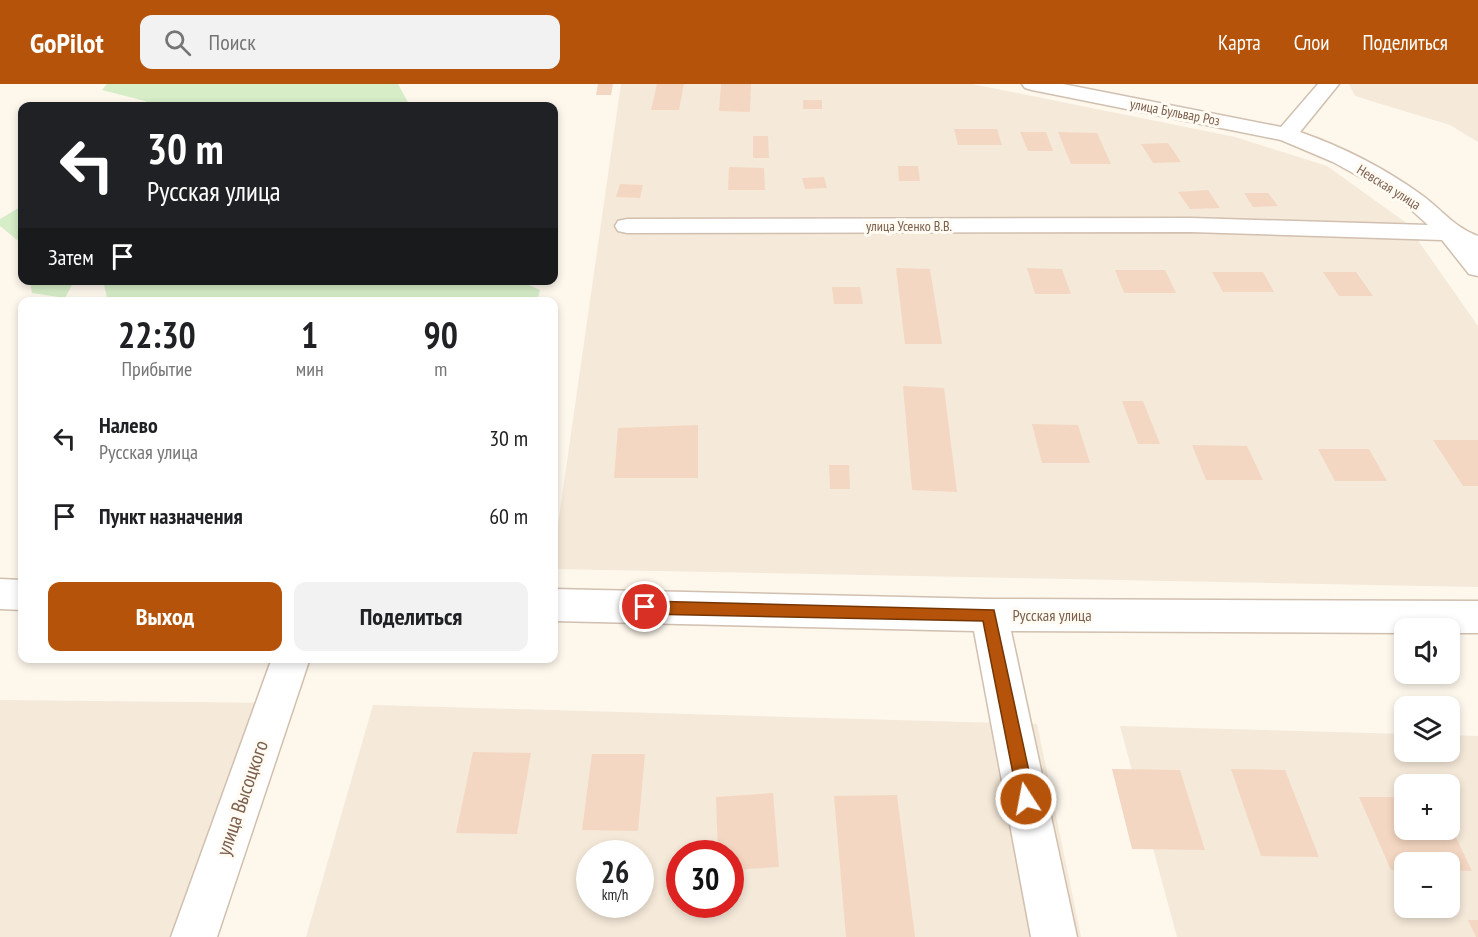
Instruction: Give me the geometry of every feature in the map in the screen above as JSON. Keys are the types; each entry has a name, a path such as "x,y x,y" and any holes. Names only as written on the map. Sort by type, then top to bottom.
{"street":[{"name":"улица Бульвар Роз","path":"1032,84 1286,135 1316,144"},
{"path":"1286,135 1329,84"},
{"name":"Невская улица","path":"1316,144 1375,177 1429,212 1478,268"},
{"name":"улица Усенко В.В.","path":"627,226 1191,225 1447,233"},
{"path":"1447,233 1478,244"},
{"path":"0,594 18,595"},
{"name":"Русская улица","path":"558,605 989,615 1478,617"},
{"path":"989,615 1054,937"},
{"name":"улица Высоцкого","path":"194,937 289,663"}],"shaded area":[{"path":"621,84 972,84 1235,137 1327,166 1405,222 1478,326 1478,587 558,569 558,525"},
{"path":"1349,84 1478,84 1478,142 1450,125 1355,96"},
{"path":"0,700 292,703 210,937 0,937"},
{"path":"373,705 1037,724 1081,937 306,937"},
{"path":"1120,726 1394,734 1394,762 1460,762 1460,735 1478,736 1478,937 1177,937"}],"green space":[{"path":"107,84 398,84 408,102 147,102 102,90"},
{"path":"18,208 18,241 0,226 0,219"},
{"path":"31,285 72,285 66,297 32,293"},
{"path":"104,285 529,285 540,290 538,297 107,297"}],"building":[{"path":"598,84 613,84 611,95 596,95"},
{"path":"657,84 684,84 679,110 651,110"},
{"path":"721,84 751,84 750,112 719,111"},
{"path":"803,100 822,100 822,109 803,109"},
{"path":"954,129 997,129 1002,145 958,145"},
{"path":"1020,132 1046,132 1053,151 1028,151"},
{"path":"1058,132 1097,133 1111,164 1071,164"},
{"path":"753,136 768,136 769,158 753,158"},
{"path":"1168,143 1181,162 1153,163 1141,144"},
{"path":"898,166 918,166 920,181 899,181"},
{"path":"729,167 764,168 765,190 728,190"},
{"path":"824,177 827,188 805,189 802,178"},
{"path":"620,184 643,185 640,198 616,197"},
{"path":"1208,190 1220,208 1190,209 1178,192"},
{"path":"1244,193 1268,193 1278,206 1253,207"},
{"path":"896,268 930,269 942,344 905,344"},
{"path":"1027,268 1062,269 1071,294 1035,294"},
{"path":"1115,270 1165,270 1176,293 1124,293"},
{"path":"1212,272 1263,272 1274,292 1223,292"},
{"path":"1323,272 1356,272 1373,296 1339,296"},
{"path":"832,287 860,287 863,304 834,304"},
{"path":"903,386 944,388 957,492 912,490"},
{"path":"1122,401 1143,401 1160,444 1138,444"},
{"path":"1032,424 1078,425 1090,463 1042,463"},
{"path":"698,425 698,478 614,478 618,428"},
{"path":"1433,440 1478,440 1478,486 1463,486"},
{"path":"1192,445 1247,446 1263,480 1206,480"},
{"path":"1318,449 1369,449 1387,481 1335,481"},
{"path":"829,465 849,465 850,489 830,489"},
{"path":"473,752 531,753 517,834 456,833"},
{"path":"592,754 645,754 638,831 582,830"},
{"path":"1112,769 1180,770 1205,850 1132,849"},
{"path":"1231,769 1285,770 1319,857 1261,856"},
{"path":"773,793 779,867 744,869 744,840 718,840 716,797"},
{"path":"897,795 915,937 846,937 834,796"},
{"path":"1359,797 1394,797 1394,840 1457,840 1472,871 1460,870 1460,852 1394,852 1394,870 1391,870"},
{"path":"1468,920 1478,920 1478,937 1476,937"}],"route":[{"path":"645,607 989,615 1026,799"}]}
